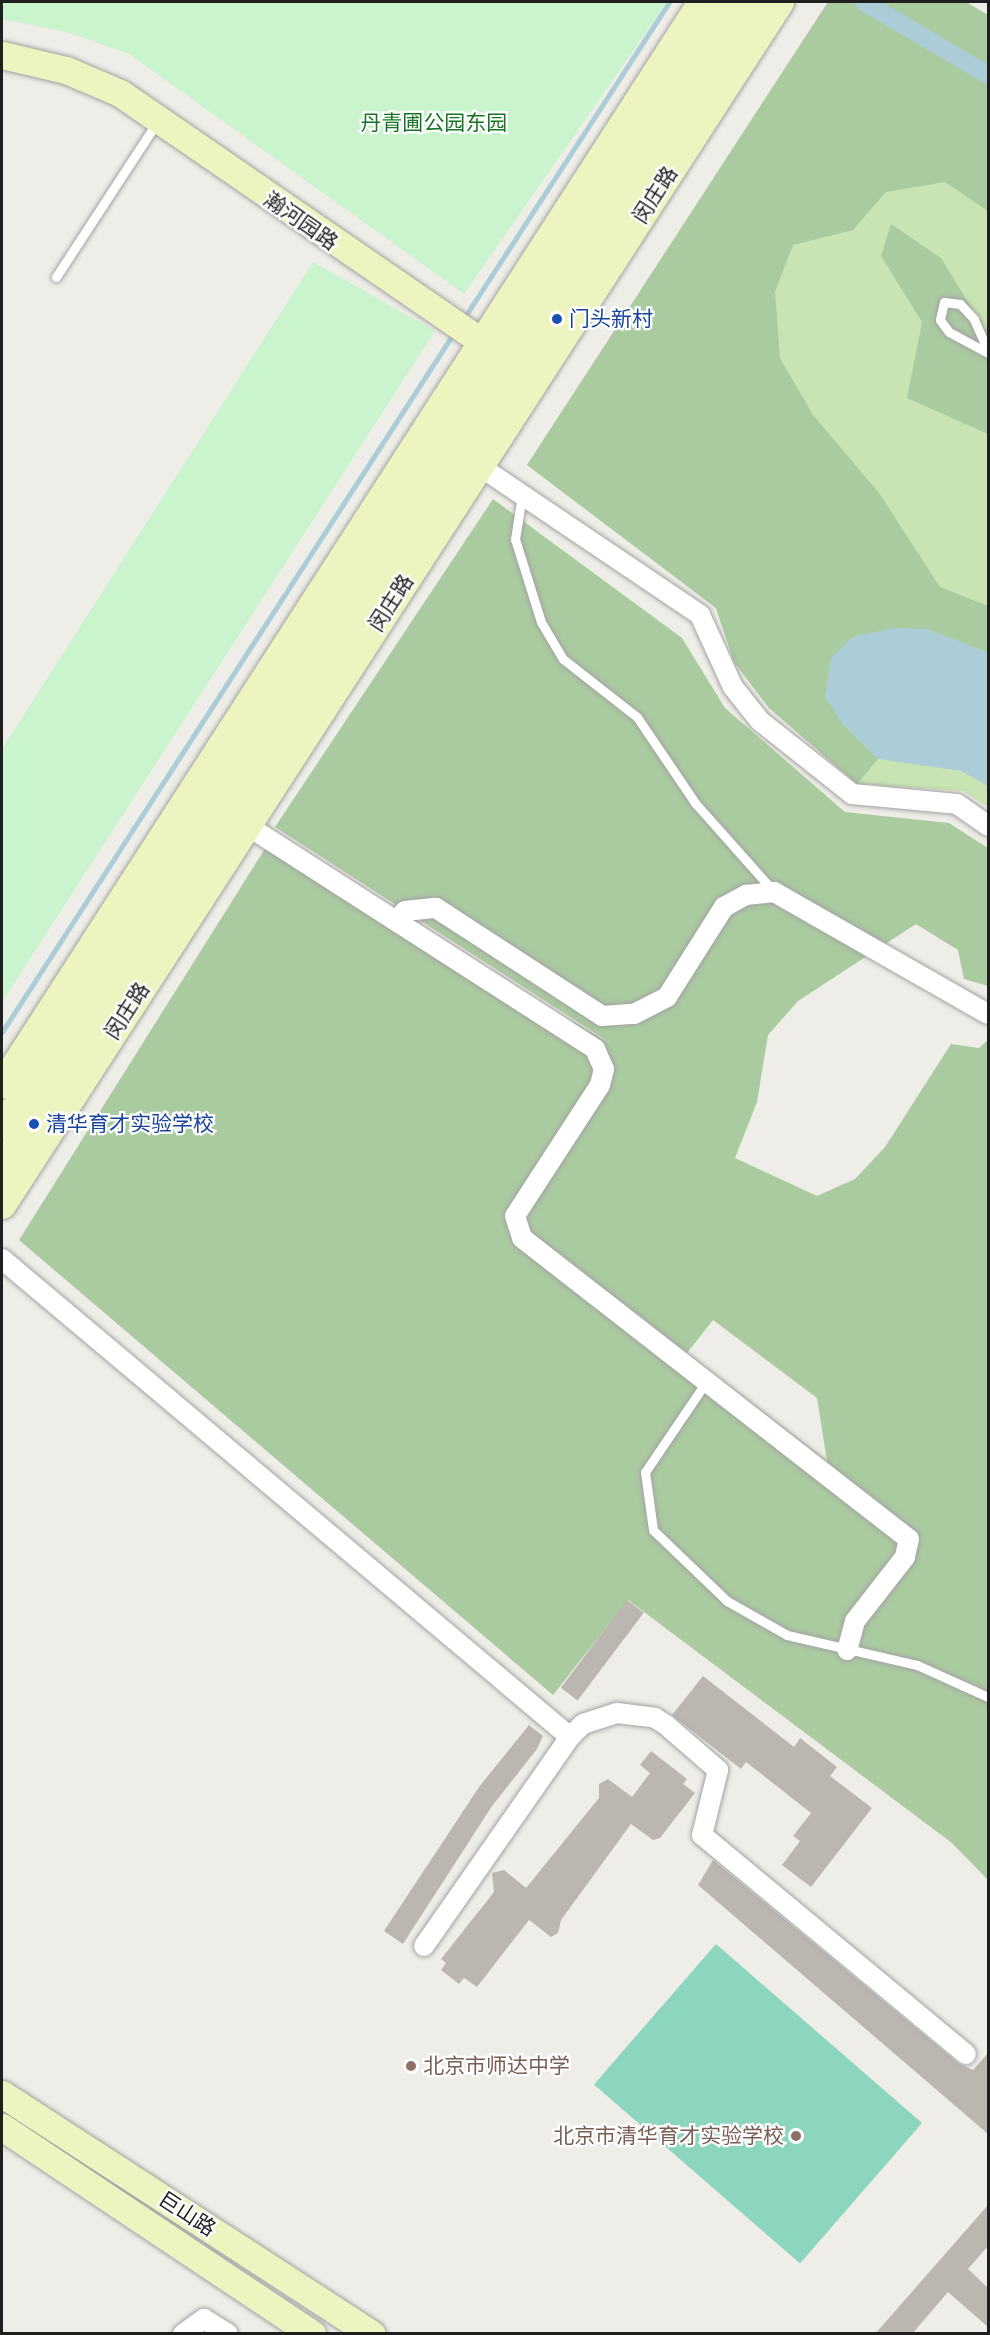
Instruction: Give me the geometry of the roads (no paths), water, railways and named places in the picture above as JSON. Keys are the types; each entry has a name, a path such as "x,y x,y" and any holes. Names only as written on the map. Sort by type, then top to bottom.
{"main road":[{"name":"闵庄路","path":"2,1084 475,338 701,2"},
{"name":"闵庄路","path":"2,1126 475,338 730,2"},
{"name":"闵庄路","path":"2,1166 238,820 471,460 756,2"},
{"name":"闵庄路","path":"471,460 780,2"},
{"name":"瀚河园路","path":"2,55 66,70 120,93 475,338"},
{"path":"471,460 475,338"},
{"name":"闵庄路","path":"2,1205 238,820"},
{"name":"巨山路","path":"2,2094 372,2334"},
{"name":"巨山路","path":"2,2127 312,2334"}],"street":[{"path":"471,460 700,615 733,687 760,721 852,794 957,804 988,826"},
{"path":"238,820 595,1049 604,1069 600,1085 515,1216 522,1238 909,1539 905,1557 855,1621 847,1650"},
{"path":"396,921 405,910 436,908 602,1016 634,1014 667,997 724,908 746,895 774,892 988,1014"},
{"path":"2,1259 570,1737"},
{"path":"424,1946 570,1737 584,1724 617,1713 656,1718 718,1770 702,1835 966,2054"},
{"path":"183,2334 204,2319 228,2334"}],"lane":[{"path":"57,277 158,120"},
{"path":"945,302 960,304 974,319 988,352 949,332 940,320 945,302"},
{"path":"522,495 515,539 542,622 563,659 637,717 696,804 774,892"},
{"path":"706,1382 645,1472 653,1530 727,1601 787,1635 917,1665 988,1697"}],"water":[{"path":"893,628 927,629 988,653 988,786 961,771 878,759 842,723 825,697 831,657 853,637"}],"waterway":[{"path":"464,318 669,2"},
{"path":"864,2 988,75"},
{"path":"2,1032 455,331"}],"place":[{"name":"门头新村","path":"557,319"},
{"name":"清华育才实验学校","path":"34,1124"},
{"name":"北京市师达中学","path":"411,2066"},
{"name":"北京市清华育才实验学校","path":"796,2136"}],"park label":[{"name":"丹青圃公园东园","path":"434,123"}]}
